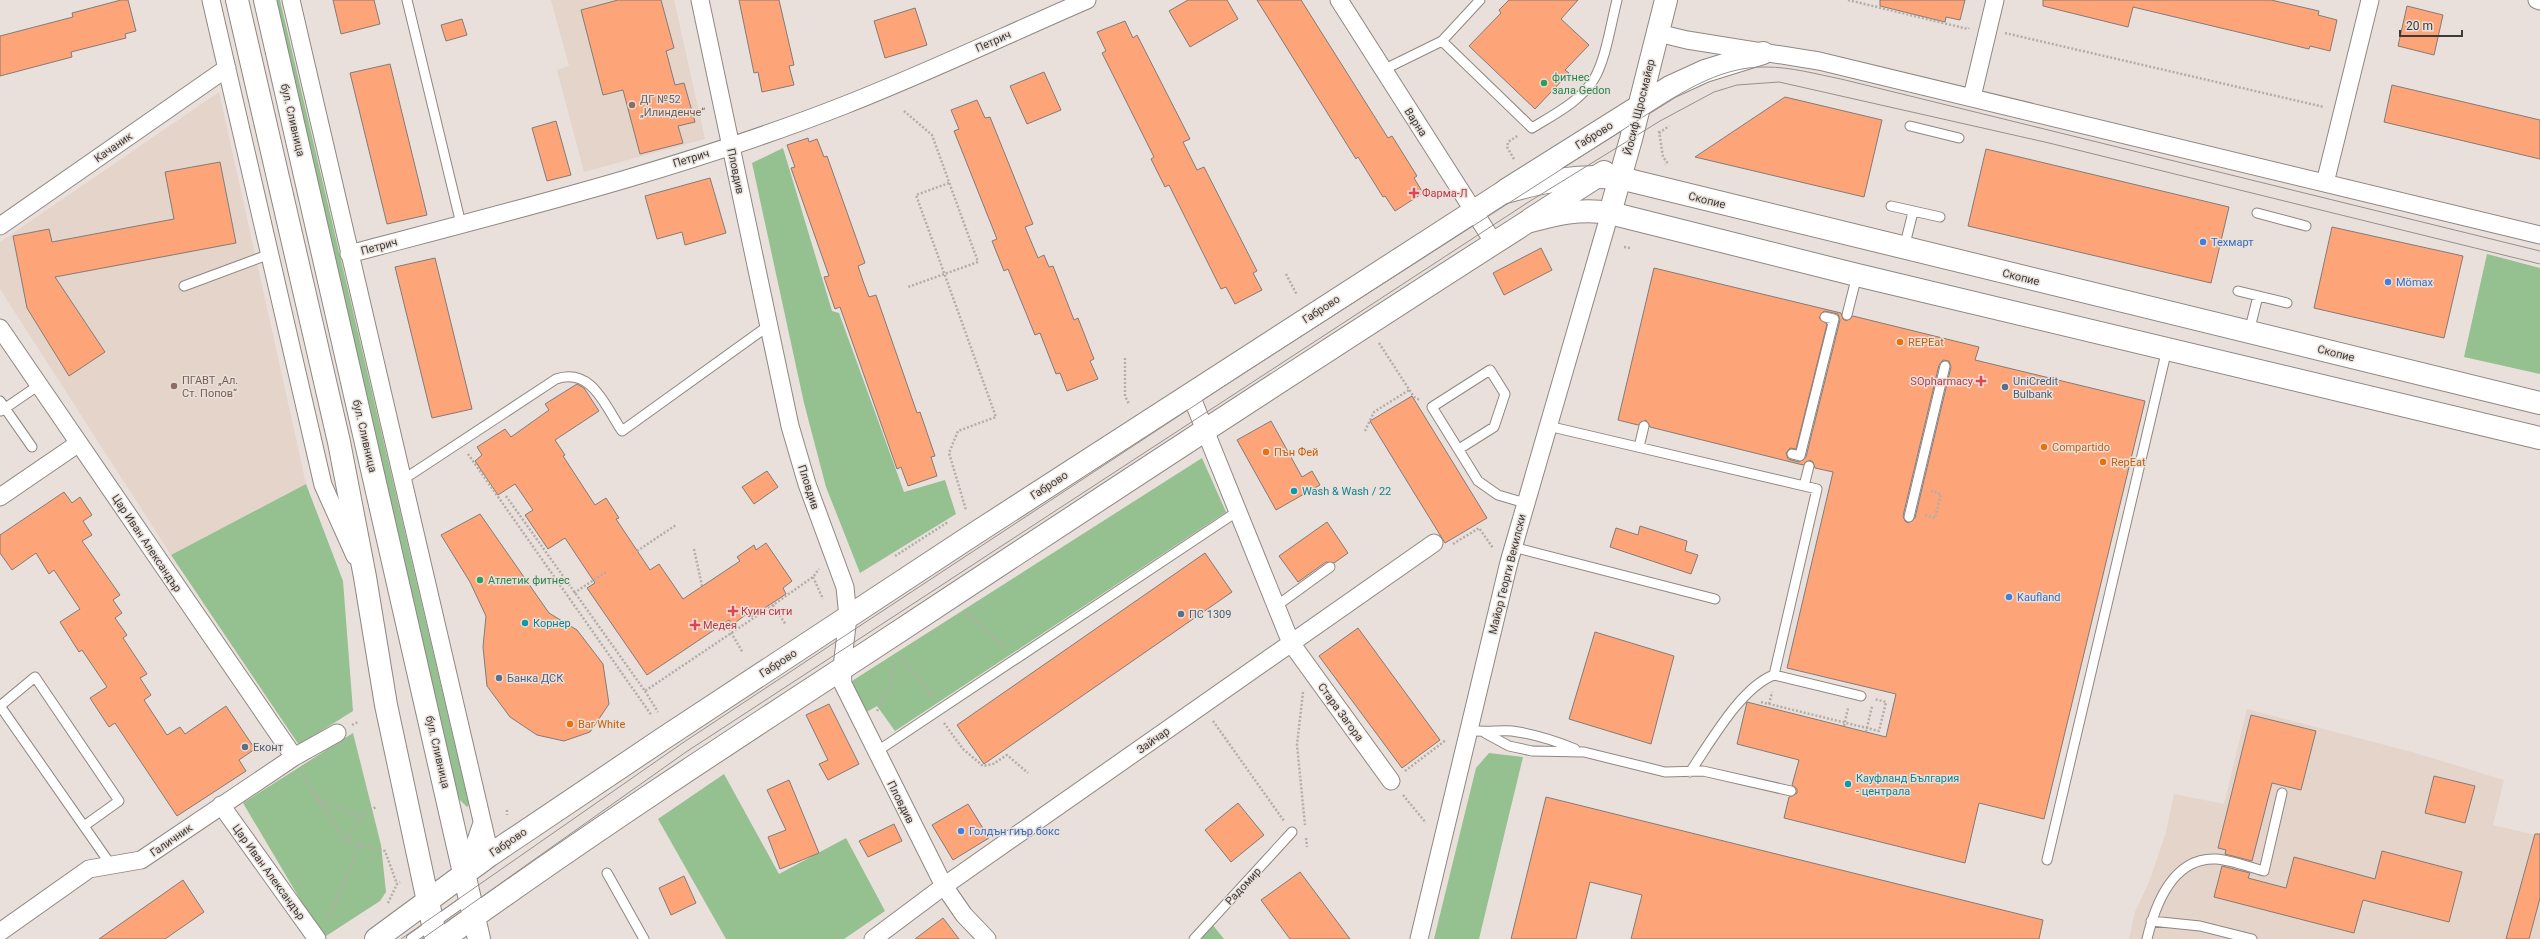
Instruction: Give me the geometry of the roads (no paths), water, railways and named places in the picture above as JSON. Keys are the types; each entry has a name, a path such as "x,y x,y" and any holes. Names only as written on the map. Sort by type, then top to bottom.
{"main road":[{"path":"237,0 339,442 365,576 385,698 428,901 437,934 473,906 663,785 1204,430 1599,176"},
{"name":"бул. Сливница","path":"265,0 473,906 479,939"},
{"name":"Йосиф Щросмайер","path":"1610,213 1666,0"},
{"name":"Габрово","path":"376,939 490,855 848,617 1190,393 1502,192 1670,87 1705,71 1763,53"},
{"name":"Скопие","path":"1502,192 1555,179 1599,176 1623,168 1904,248 2540,403"},
{"path":"1527,222 1576,210 1610,213 1857,275 2540,438"}],"street":[{"path":"211,0 323,485 365,576"},
{"path":"292,0 349,254 490,855"},
{"name":"Пловдив","path":"700,0 790,426 807,484 845,587 848,617 842,667 846,693 944,886 964,915 987,939"},
{"name":"Варна","path":"1339,0 1494,243"},
{"path":"1972,97 1995,0"},
{"path":"2325,183 2370,0"},
{"name":"Петрич","path":"349,254 586,190 731,145 845,105 1084,1"},
{"path":"1658,33 1763,53 1819,61 2540,234"},
{"name":"Качаник","path":"0,226 227,68"},
{"name":"Майор Георги Векилски","path":"1419,939 1442,842 1477,732 1511,555 1610,213"},
{"name":"Цар Иван Александър","path":"0,328 294,757"},
{"name":"Стара Загора","path":"1190,393 1290,643 1391,781"},
{"path":"0,497 79,443"},
{"name":"Зайчар","path":"873,939 944,886 1434,543"},
{"name":"Галичник","path":"0,932 89,869 141,860 294,757 337,733"},
{"name":"Цар Иван Александър","path":"221,805 317,939"},
{"path":"465,873 482,822"}],"lane":[{"path":"407,0 461,224"},
{"path":"1383,70 1442,41 1480,0"},
{"path":"1442,41 1532,128 1574,101 1594,79 1600,66 1617,0"},
{"path":"1910,126 1959,138"},
{"path":"1891,206 1940,218"},
{"path":"1904,248 1913,212"},
{"path":"2256,213 2306,226"},
{"path":"184,286 270,254"},
{"path":"1847,315 1857,275"},
{"path":"2238,291 2287,303"},
{"path":"2249,332 2258,296"},
{"path":"1792,454 1800,456 1834,319 1825,317"},
{"path":"402,481 556,379 567,375 578,376 589,382 622,431 768,326"},
{"path":"2047,860 2167,348"},
{"path":"1909,517 1945,366"},
{"path":"1459,449 1494,427 1505,394 1490,370 1432,407 1478,481 1498,495 1525,503"},
{"path":"32,447 2,407 39,385"},
{"path":"1548,426 1817,489 1774,674"},
{"path":"1638,447 1644,426"},
{"path":"1804,486 1809,466"},
{"path":"876,752 1238,511"},
{"path":"1511,555 1715,599"},
{"path":"1275,607 1330,567"},
{"path":"1690,772 1743,697 1759,682 1774,674 1861,696"},
{"path":"84,826 119,801 35,677 0,706 110,865"},
{"path":"1477,732 1512,731 1558,742 1584,752 1665,772 1704,772 1791,791"},
{"path":"1477,732 1509,746 1532,751 1584,752"},
{"path":"2147,939 2151,921 2172,880 2186,867 2216,859 2264,871 2282,793"},
{"name":"Радомир","path":"1194,939 1292,832"},
{"path":"607,873 644,939"},
{"path":"2151,921 2200,926 2252,939"},
{"path":"411,939 437,934"}],"tram line":[{"path":"401,939 681,744 1244,373 1665,103 1681,93 1714,77 1748,68 1775,67 1804,71 2540,251"},
{"path":"422,939 686,752 1527,203 1660,121 1714,92 1737,85 1779,82 2049,143 2540,264"}],"place":[{"name":"фитнес зала Gedon","path":"1544,83"},
{"name":"ДГ №52 „Илинденче“","path":"632,105"},
{"name":"Фарма-Л","path":"1414,193"},
{"name":"Техмарт","path":"2203,242"},
{"name":"Mömax","path":"2388,282"},
{"name":"REPEat","path":"1900,342"},
{"name":"SOpharmacy","path":"1981,381"},
{"name":"ПГАВТ „Ал. Ст. Попов“","path":"174,386"},
{"name":"UniCredit Bulbank","path":"2005,387"},
{"name":"Compartido","path":"2044,447"},
{"name":"Пън Фей","path":"1266,452"},
{"name":"RepEat","path":"2103,462"},
{"name":"Wash & Wash / 22","path":"1294,491"},
{"name":"Атлетик фитнес","path":"480,580"},
{"name":"Kaufland","path":"2009,597"},
{"name":"Куин сити","path":"733,611"},
{"name":"ПС 1309","path":"1181,614"},
{"name":"Корнер","path":"525,623"},
{"name":"Медея","path":"695,625"},
{"name":"Банка ДСК","path":"499,678"},
{"name":"Bar White","path":"570,724"},
{"name":"Еконт","path":"245,747"},
{"name":"Кауфланд България - централа","path":"1848,784"},
{"name":"Голдън гиър бокс","path":"961,831"}]}
